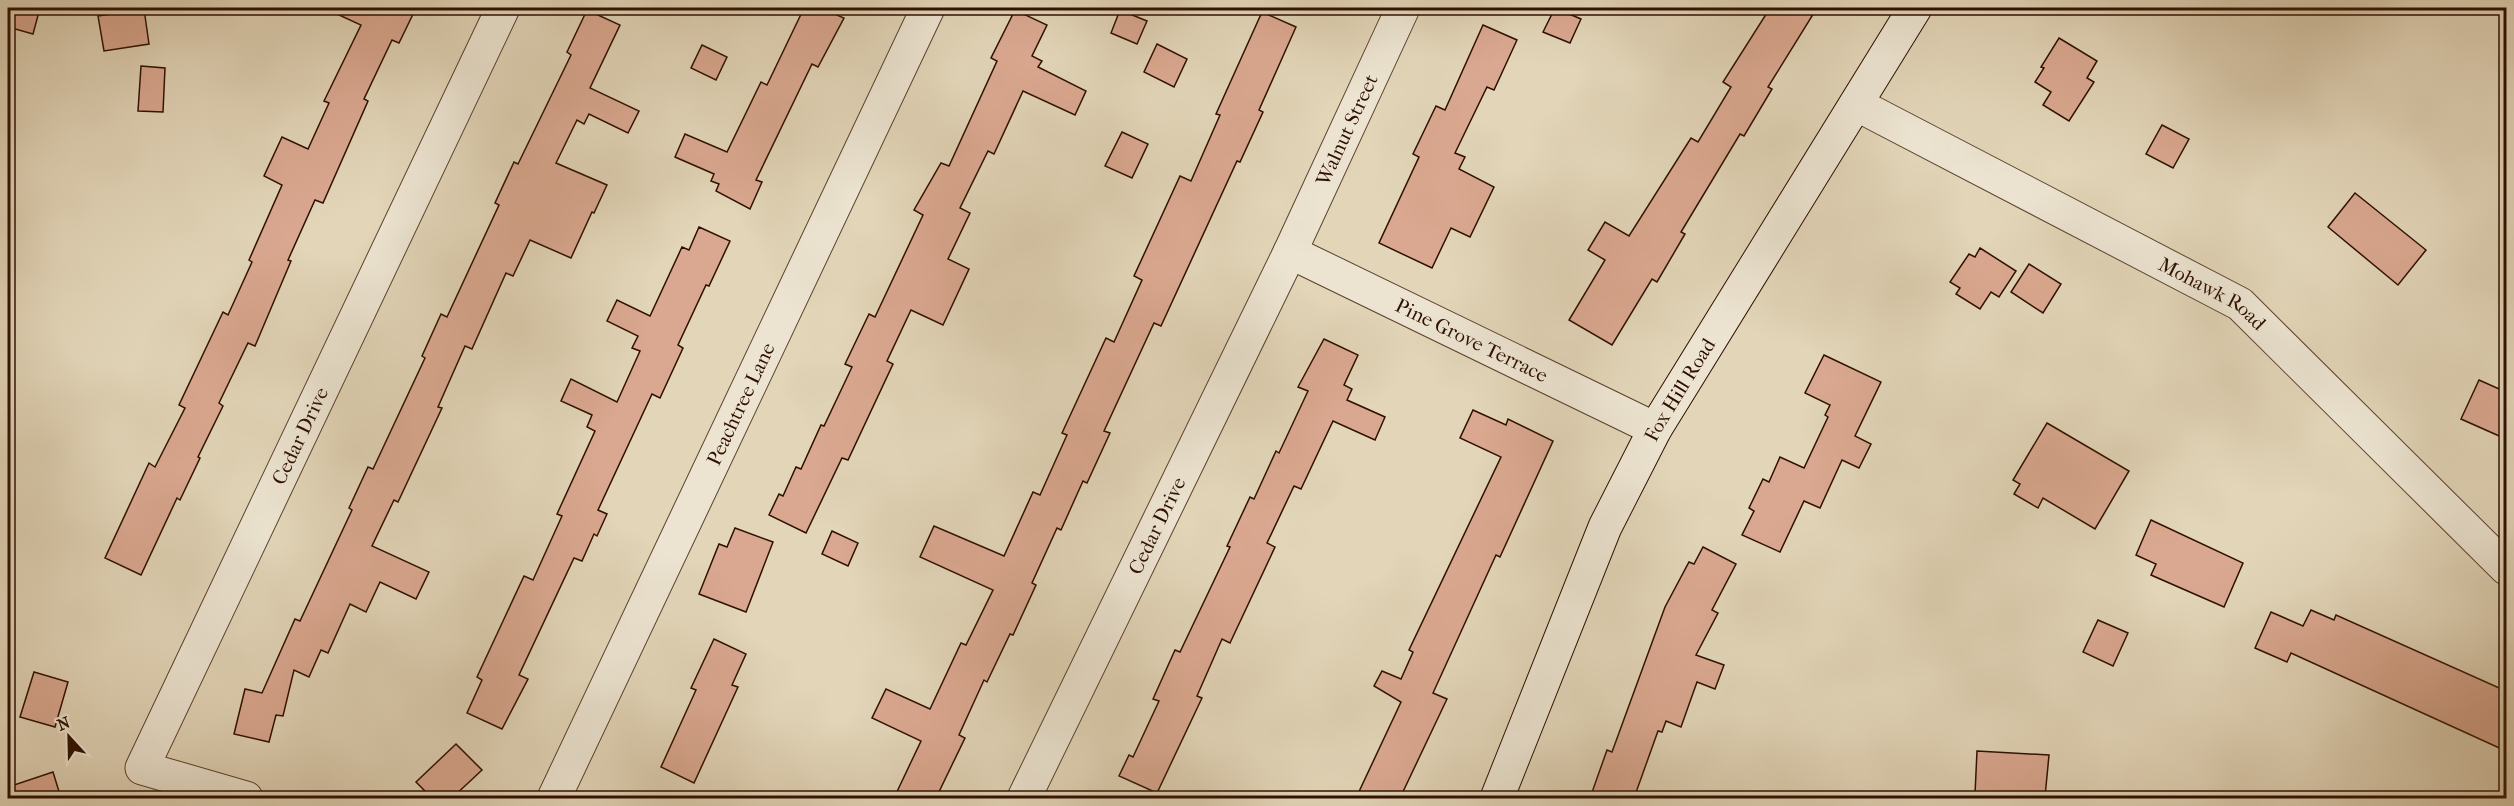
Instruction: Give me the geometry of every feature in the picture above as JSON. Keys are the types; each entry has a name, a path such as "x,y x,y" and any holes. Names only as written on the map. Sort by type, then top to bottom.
{"street":[{"name":"Cedar Drive","path":"246,798 142,768 503,8"},
{"name":"Peachtree Lane","path":"554,798 928,8"},
{"name":"Walnut Street","path":"1290,252 1403,8"},
{"name":"Fox Hill Road","path":"1497,798 1605,527 1655,429 1915,8"},
{"name":"Mohawk Road","path":"1856,104 2240,304 2506,568"},
{"name":"Cedar Drive","path":"1024,798 1290,252"},
{"name":"Pine Grove Terrace","path":"1290,252 1655,429"}],"building":[{"path":"8,8 40,8 33,34 8,27"},
{"path":"324,8 416,8 399,43 392,40 364,99 368,101 323,203 315,200 288,260 291,261 255,346 248,343 219,403 223,406 198,457 200,458 180,500 177,498 141,575 105,558 149,463 155,467 185,408 179,405 223,312 228,315 252,262 249,260 282,185 264,176 282,137 308,149 329,103 324,101 361,25"},
{"path":"804,8 821,8 844,18 818,67 812,64 756,180 762,182 750,209 716,191 719,184 711,181 714,174 675,157 685,134 727,152 761,82 767,85"},
{"path":"1555,8 1581,19 1570,43 1543,32"},
{"path":"1770,8 1817,8 1768,87 1772,89 1744,136 1740,134 1681,232 1685,234 1657,282 1652,279 1612,345 1569,320 1605,260 1588,250 1605,222 1629,236 1691,138 1698,142 1731,87 1723,82"},
{"path":"144,9 149,44 104,51 98,16"},
{"path":"587,10 620,25 590,88 639,111 628,133 589,114 584,124 577,120 556,163 607,185 594,213 592,212 571,258 530,240 513,276 506,273 472,349 465,346 438,407 442,408 398,502 394,500 372,546 429,572 416,599 380,582 366,612 350,604 328,653 321,650 309,677 294,670 283,716 276,715 269,742 234,734 245,689 262,693 295,619 300,621 352,510 349,508 368,467 373,469 425,358 422,356 441,314 447,317 499,205 495,203 514,162 518,164 571,55 567,52"},
{"path":"1015,10 1047,25 1032,56 1042,61 1038,67 1086,91 1075,115 1023,91 994,154 988,151 960,208 970,213 948,259 969,269 943,325 911,310 887,361 893,364 848,460 842,458 806,533 769,515 779,494 783,496 796,467 801,469 821,425 824,426 852,367 845,364 869,314 875,317 923,215 914,210 941,163 949,166 997,61 991,58"},
{"path":"1120,10 1147,21 1137,44 1111,33"},
{"path":"1262,12 1296,27 1259,110 1263,112 1240,162 1237,161 1161,326 1154,323 1104,431 1110,433 1087,483 1083,481 1061,530 1057,528 1032,583 1036,585 1013,635 1010,634 987,682 984,680 959,735 965,738 936,798 894,798 921,741 872,718 886,689 930,709 961,643 966,645 993,590 920,557 934,526 1004,556 1033,492 1040,495 1067,435 1062,433 1106,338 1114,342 1142,280 1134,276 1180,176 1191,181 1220,115 1216,114"},
{"path":"1483,25 1517,40 1494,90 1487,87 1455,153 1465,157 1459,169 1494,187 1470,237 1451,228 1432,268 1379,243 1419,157 1413,154 1436,106 1445,110"},
{"path":"2059,38 2097,61 2087,78 2094,82 2069,121 2043,105 2051,92 2035,82 2044,68 2041,67"},
{"path":"1157,44 1187,59 1174,87 1144,72"},
{"path":"702,45 727,57 716,80 691,68"},
{"path":"141,66 165,68 163,112 138,111"},
{"path":"2162,125 2189,139 2173,168 2146,154"},
{"path":"1122,132 1148,144 1132,178 1105,166"},
{"path":"2355,193 2426,250 2398,285 2328,227"},
{"path":"699,227 730,241 678,345 683,348 660,398 652,394 598,510 607,514 597,536 594,534 582,561 574,558 519,675 528,679 502,729 467,713 482,680 477,677 524,576 533,580 562,516 557,514 595,431 587,427 592,415 561,401 571,379 617,402 640,351 632,348 638,336 607,321 617,300 650,316 682,247 689,250"},
{"path":"1980,248 2016,271 1999,297 1991,292 1980,309 1956,294 1960,288 1950,282 1969,254 1975,257"},
{"path":"2029,264 2061,284 2043,313 2011,292"},
{"path":"1324,339 1358,355 1344,385 1352,389 1347,400 1385,417 1375,440 1333,421 1301,489 1294,486 1267,543 1275,547 1230,643 1222,639 1197,696 1202,698 1157,793 1119,776 1129,755 1133,757 1159,701 1153,699 1175,650 1180,652 1230,547 1227,546 1250,497 1254,499 1276,451 1279,453 1308,391 1298,387"},
{"path":"1824,355 1881,382 1855,436 1871,444 1859,468 1842,460 1820,508 1804,501 1780,552 1742,535 1754,511 1749,508 1763,479 1769,482 1780,457 1804,468 1828,417 1825,415 1830,405 1805,393"},
{"path":"2479,380 2506,392 2506,439 2461,419"},
{"path":"1473,410 1506,425 1508,419 1553,441 1500,557 1496,555 1433,693 1447,699 1400,798 1356,798 1401,702 1374,686 1382,671 1401,679 1413,652 1409,650 1501,457 1460,438"},
{"path":"2047,423 2129,471 2095,529 2043,498 2038,508 2014,494 2020,484 2013,480"},
{"path":"2151,520 2243,563 2224,607 2151,575 2156,564 2136,555"},
{"path":"735,528 773,542 746,612 699,594 719,544 727,547"},
{"path":"832,531 858,543 848,566 822,554"},
{"path":"1703,547 1736,564 1712,610 1718,613 1696,655 1724,665 1715,689 1697,682 1681,727 1666,721 1662,732 1658,731 1634,798 1590,798 1607,750 1612,752 1665,607 1689,562 1694,564"},
{"path":"2311,610 2334,620 2336,615 2506,691 2506,751 2291,653 2287,662 2255,648 2271,612 2303,626"},
{"path":"2098,620 2128,633 2113,666 2083,652"},
{"path":"714,639 746,654 732,685 738,687 694,783 661,767 696,690 691,688"},
{"path":"34,672 68,682 55,727 20,717"},
{"path":"456,744 482,770 452,798 432,798 416,782"},
{"path":"1977,751 2049,755 2045,797 1975,794"},
{"path":"53,772 61,798 8,798 8,787"}]}
